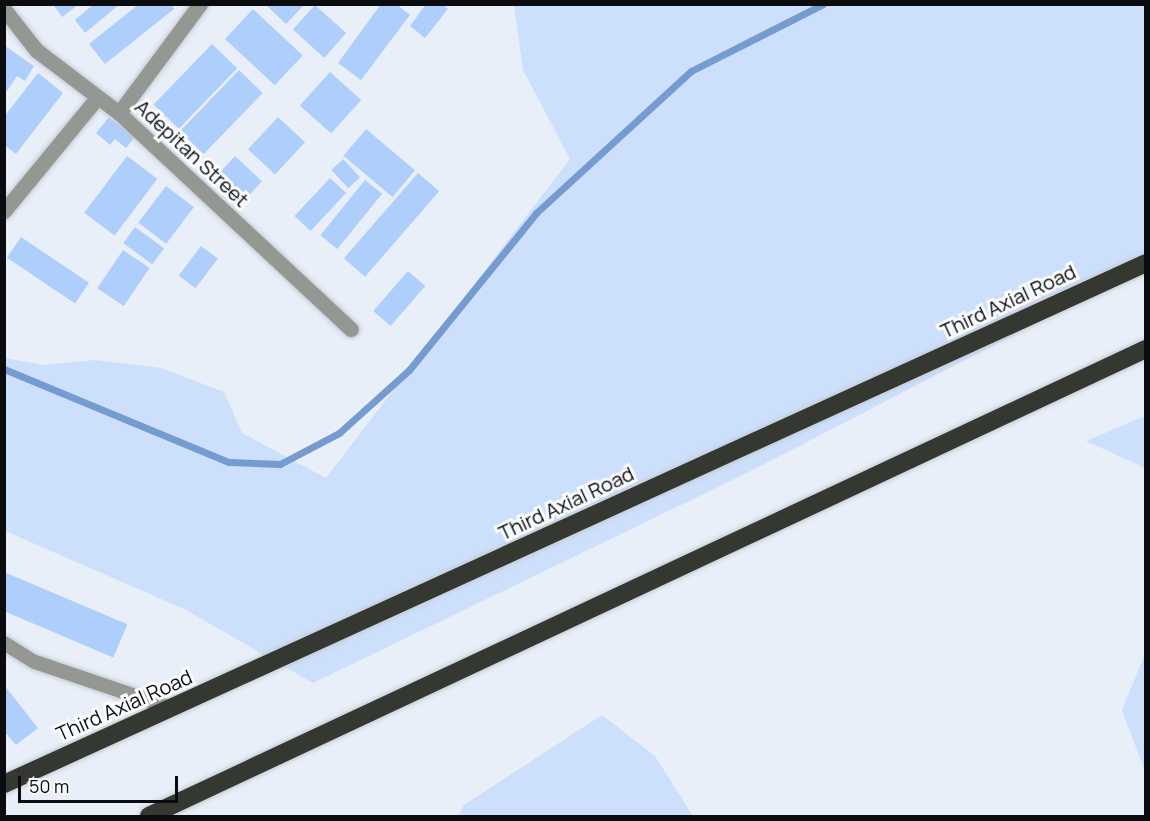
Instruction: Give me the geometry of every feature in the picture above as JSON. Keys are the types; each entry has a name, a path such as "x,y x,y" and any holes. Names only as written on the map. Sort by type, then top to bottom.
{"highway":[{"name":"Third Axial Road","path":"4,784 1146,263"},
{"path":"148,816 1146,349"}],"street":[{"path":"119,113 200,4"},
{"name":"Adepitan Street","path":"4,9 36,50 96,99 119,113 351,329"},
{"path":"4,211 96,99"}],"lane":[{"path":"4,643 35,662 171,708"}],"shaded area":[{"path":"514,5 1145,5 1145,267 747,473 313,683 184,609 5,531 4,358 44,365 95,360 161,368 224,392 242,433 326,478 570,159 523,70"},
{"path":"1145,416 1145,468 1086,441"},
{"path":"1145,654 1145,771 1122,710"},
{"path":"602,715 655,756 693,816 458,816 464,805"}],"building":[{"path":"53,4 79,4 62,17"},
{"path":"94,4 120,4 85,33 75,20"},
{"path":"139,4 171,4 174,9 105,64 89,44"},
{"path":"265,4 305,4 286,24"},
{"path":"381,4 396,4 410,15 361,80 338,63"},
{"path":"426,4 442,4 448,9 425,38 410,26"},
{"path":"315,5 346,33 324,58 293,30"},
{"path":"253,9 303,55 275,85 225,39"},
{"path":"212,44 237,68 179,129 154,104"},
{"path":"5,46 34,66 25,81 17,76 5,94"},
{"path":"239,70 263,93 204,154 180,131"},
{"path":"330,72 361,100 331,134 300,105"},
{"path":"38,73 63,93 16,154 4,145 4,117"},
{"path":"109,117 135,137 126,148 115,139 110,145 96,133"},
{"path":"278,117 305,142 275,174 248,149"},
{"path":"366,129 415,170 393,197 344,156"},
{"path":"127,156 157,179 115,236 84,213"},
{"path":"235,156 262,181 243,202 216,176"},
{"path":"343,159 360,177 348,188 331,170"},
{"path":"418,173 439,191 365,277 344,258"},
{"path":"330,178 346,193 311,231 295,216"},
{"path":"365,180 382,194 337,249 320,235"},
{"path":"166,186 194,207 166,244 138,223"},
{"path":"135,227 164,248 152,264 123,243"},
{"path":"21,237 89,283 75,304 7,258"},
{"path":"201,246 218,259 196,288 179,276"},
{"path":"123,250 150,268 124,306 97,288"},
{"path":"408,271 425,286 391,326 373,311"},
{"path":"4,572 127,624 113,657 4,611"},
{"path":"4,685 38,728 16,745 4,731"}],"waterway":[{"path":"4,369 229,462 280,464 339,433 409,370 536,213 691,71 823,4"}]}
